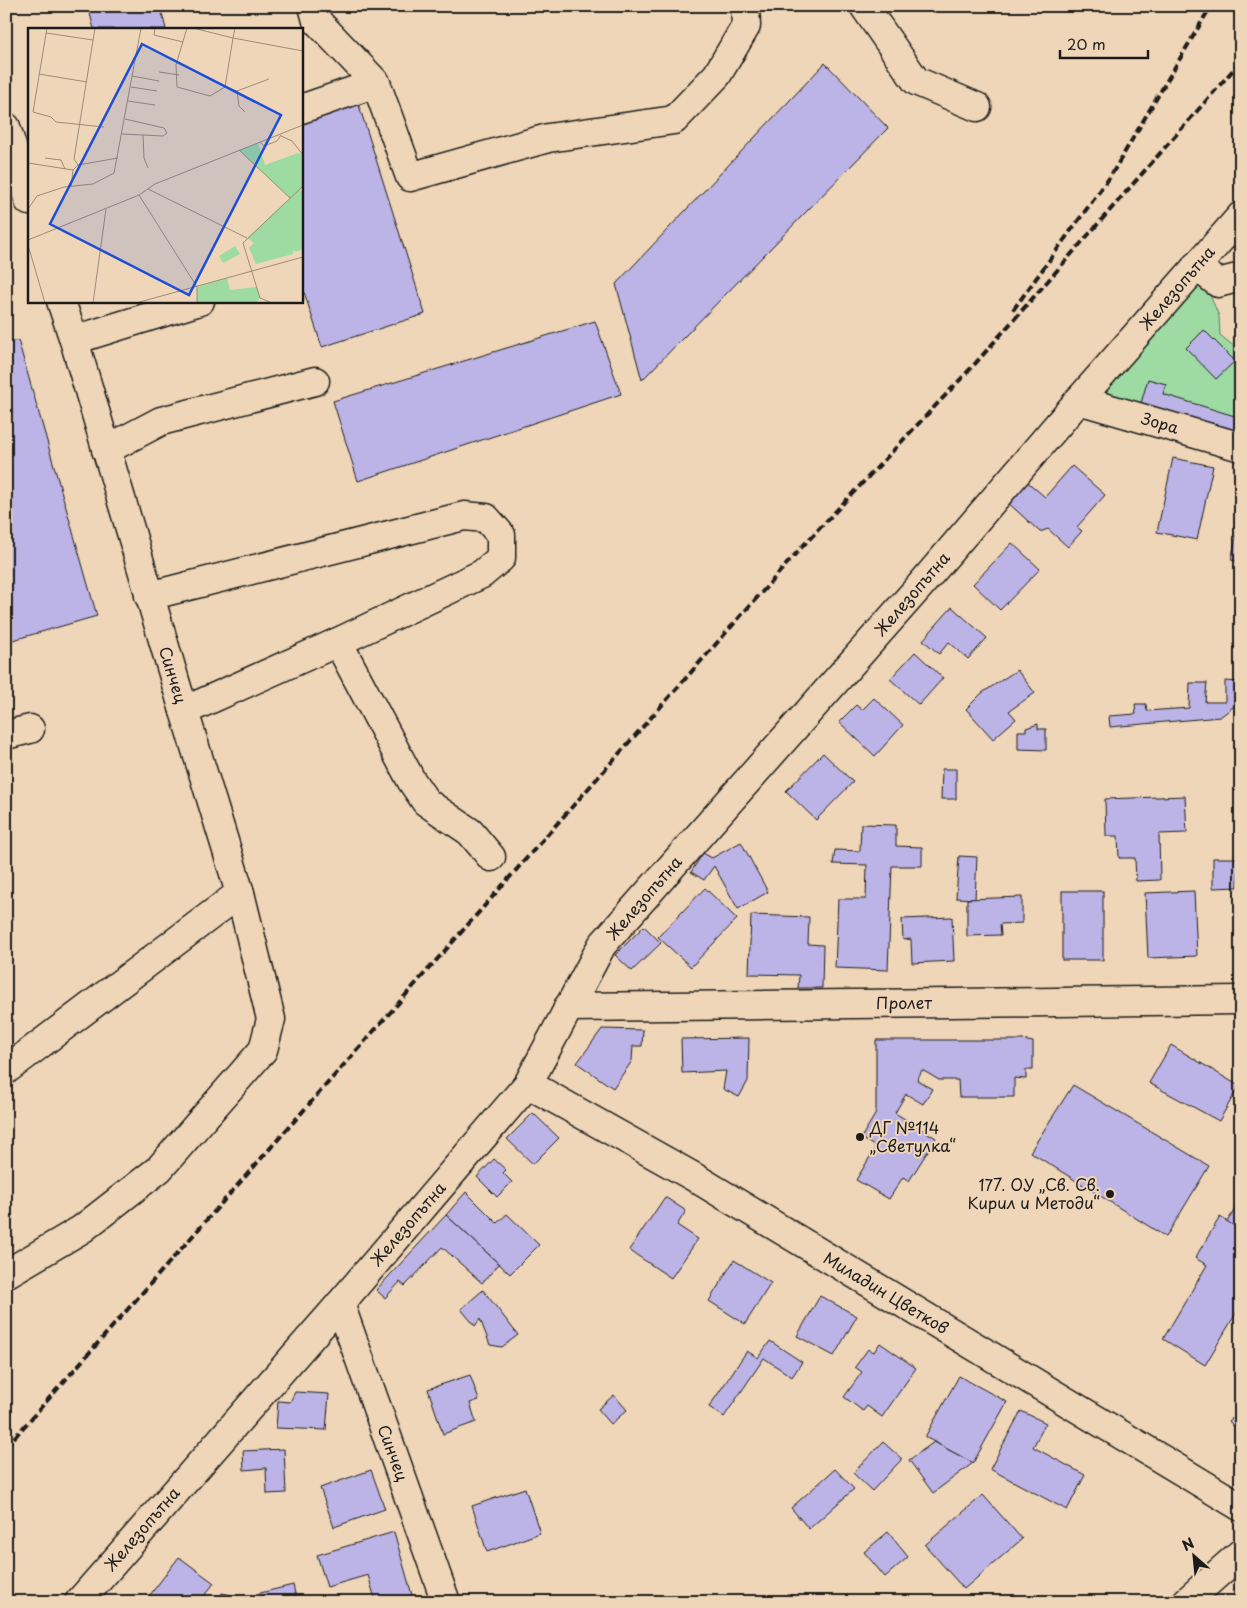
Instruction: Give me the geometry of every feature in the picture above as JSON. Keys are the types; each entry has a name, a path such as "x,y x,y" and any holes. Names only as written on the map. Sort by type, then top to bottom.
{"street":[{"path":"312,6 318,21 376,82 410,177 548,138 674,120 717,76 746,26 745,6"},
{"path":"864,6 916,81 977,107"},
{"path":"302,109 376,82"},
{"path":"6,127 28,198"},
{"name":"Железопътна","path":"79,1602 340,1304 528,1084 602,945 919,587 1079,400 1241,216"},
{"path":"1196,266 1218,283 1241,277"},
{"name":"Синчец","path":"9,1265 82,1229 159,1169 263,1050 271,1019 240,893 61,302"},
{"path":"74,340 197,302"},
{"path":"106,450 160,421 315,381"},
{"name":"Зора","path":"1079,400 1241,447"},
{"path":"150,596 464,516 486,518 501,535 501,558 482,574 338,642 184,711"},
{"path":"338,642 411,780 426,802 470,832 491,857"},
{"path":"6,1070 240,893"},
{"name":"Пролет","path":"568,1008 1241,1000"},
{"name":"Миладин Цветков","path":"528,1084 694,1177 1241,1507"},
{"name":"Синчец","path":"340,1304 446,1602"},
{"path":"1186,1602 1241,1552"}],"green space":[{"path":"1186,278 1209,293 1219,316 1220,335 1241,352 1241,447 1079,400"}],"building":[{"path":"88,6 160,6 166,28 94,28"},
{"path":"825,63 888,128 642,380 616,284"},
{"path":"357,99 425,314 322,347 302,286 302,116"},
{"path":"595,321 621,394 358,481 333,401"},
{"path":"1204,330 1235,361 1216,379 1186,348"},
{"path":"18,340 97,616 6,642 6,343"},
{"path":"1148,379 1166,384 1163,394 1241,418 1241,433 1141,403"},
{"path":"1173,458 1213,466 1197,540 1157,532"},
{"path":"1072,466 1105,495 1077,527 1082,531 1068,547 1048,529 1040,532 1005,500 1024,479 1045,497"},
{"path":"1241,516 1241,562 1231,560"},
{"path":"1012,543 1040,569 1000,610 973,584"},
{"path":"952,607 987,638 968,659 949,642 939,654 923,640"},
{"path":"915,652 943,678 919,705 890,679"},
{"path":"1017,670 1035,693 1009,711 1016,719 993,739 966,709 982,693"},
{"path":"1225,681 1241,682 1241,701 1220,717 1110,727 1109,716 1136,714 1135,704 1146,704 1147,711 1189,708 1190,683 1207,683 1205,702 1225,702"},
{"path":"874,698 903,725 875,756 839,722 856,705 862,710"},
{"path":"1038,724 1038,729 1046,729 1046,750 1018,749 1018,731 1026,731 1026,728"},
{"path":"823,753 853,782 816,820 786,791"},
{"path":"942,769 956,769 956,799 941,799"},
{"path":"1185,796 1187,833 1159,834 1160,880 1136,881 1135,858 1119,858 1118,836 1106,836 1105,799"},
{"path":"861,824 896,825 896,846 922,847 922,866 892,866 888,970 835,968 838,899 866,899 867,865 833,864 835,850 860,851"},
{"path":"741,842 768,892 738,909 714,866 704,880 691,872 703,853 712,858"},
{"path":"959,856 977,857 975,899 956,898"},
{"path":"1213,858 1238,858 1238,887 1213,888"},
{"path":"705,888 737,919 691,967 658,937"},
{"path":"1062,891 1103,891 1103,960 1062,960"},
{"path":"1194,891 1197,956 1148,958 1145,893"},
{"path":"1022,897 1022,923 1000,924 1001,935 967,936 967,899"},
{"path":"751,915 809,917 808,944 823,945 822,988 798,988 799,975 749,974"},
{"path":"952,917 954,961 912,963 911,939 903,940 902,919"},
{"path":"644,926 661,943 632,971 615,955"},
{"path":"602,1029 643,1030 642,1046 633,1046 632,1061 613,1088 577,1063"},
{"path":"749,1038 748,1081 739,1097 723,1089 726,1071 682,1073 681,1039"},
{"path":"876,1040 1023,1040 1033,1042 1033,1070 1026,1070 1026,1079 1014,1078 1014,1097 959,1097 958,1080 939,1080 922,1070 917,1080 932,1089 923,1104 906,1094 895,1113 936,1138 909,1181 903,1177 889,1199 856,1180 876,1147 861,1138 876,1113"},
{"path":"1171,1045 1239,1086 1219,1121 1149,1083"},
{"path":"1073,1085 1209,1166 1166,1237 1030,1152"},
{"path":"533,1113 559,1138 533,1164 507,1139"},
{"path":"494,1159 506,1170 503,1173 512,1182 497,1197 477,1177"},
{"path":"466,1192 497,1223 507,1214 539,1245 510,1274 446,1215"},
{"path":"665,1197 686,1211 677,1225 698,1239 671,1278 629,1250"},
{"path":"1241,1200 1241,1230 1227,1222"},
{"path":"446,1215 499,1264 482,1283 442,1247 405,1286 400,1282 385,1298 376,1290"},
{"path":"1220,1217 1241,1230 1241,1305 1205,1365 1163,1339 1207,1265 1195,1258"},
{"path":"734,1260 771,1283 745,1324 709,1301"},
{"path":"483,1290 518,1335 502,1347 490,1345 480,1319 475,1326 461,1309"},
{"path":"820,1296 857,1316 834,1356 797,1336"},
{"path":"770,1341 802,1362 792,1377 764,1358 724,1417 709,1407 747,1351 758,1358"},
{"path":"880,1343 916,1368 882,1417 867,1406 863,1411 844,1397 862,1372 855,1367 868,1349 874,1352"},
{"path":"470,1375 479,1400 470,1403 476,1422 443,1434 428,1389"},
{"path":"959,1376 1007,1402 973,1463 925,1437"},
{"path":"295,1392 329,1394 326,1430 276,1428 278,1401 290,1402"},
{"path":"614,1395 627,1410 611,1424 598,1409"},
{"path":"1241,1410 1241,1435 1229,1421"},
{"path":"1021,1411 1046,1423 1033,1447 1085,1475 1067,1510 990,1469"},
{"path":"883,1442 902,1459 872,1491 853,1473"},
{"path":"934,1442 973,1463 933,1493 909,1460"},
{"path":"284,1449 286,1493 267,1494 266,1468 244,1470 243,1451"},
{"path":"835,1469 854,1489 809,1529 791,1508"},
{"path":"371,1470 385,1509 334,1527 320,1488"},
{"path":"525,1488 540,1533 487,1552 472,1506"},
{"path":"983,1495 1022,1539 964,1589 925,1545"},
{"path":"394,1532 414,1602 376,1602 368,1575 327,1587 317,1555"},
{"path":"888,1532 908,1557 885,1577 864,1552"},
{"path":"179,1557 214,1583 200,1602 159,1602 150,1595"},
{"path":"293,1585 297,1602 258,1602 256,1594"},
{"path":"222,1593 241,1597 240,1602 218,1602"}],"railway":[{"path":"1013,310 1110,177 1211,6"},
{"path":"6,1447 800,549 974,365 1241,61"}],"place":[{"name":"ДГ №114 „Светулка“","path":"860,1137"},
{"name":"177. ОУ „Св. Св. Кирил и Методи“","path":"1110,1194"}]}
